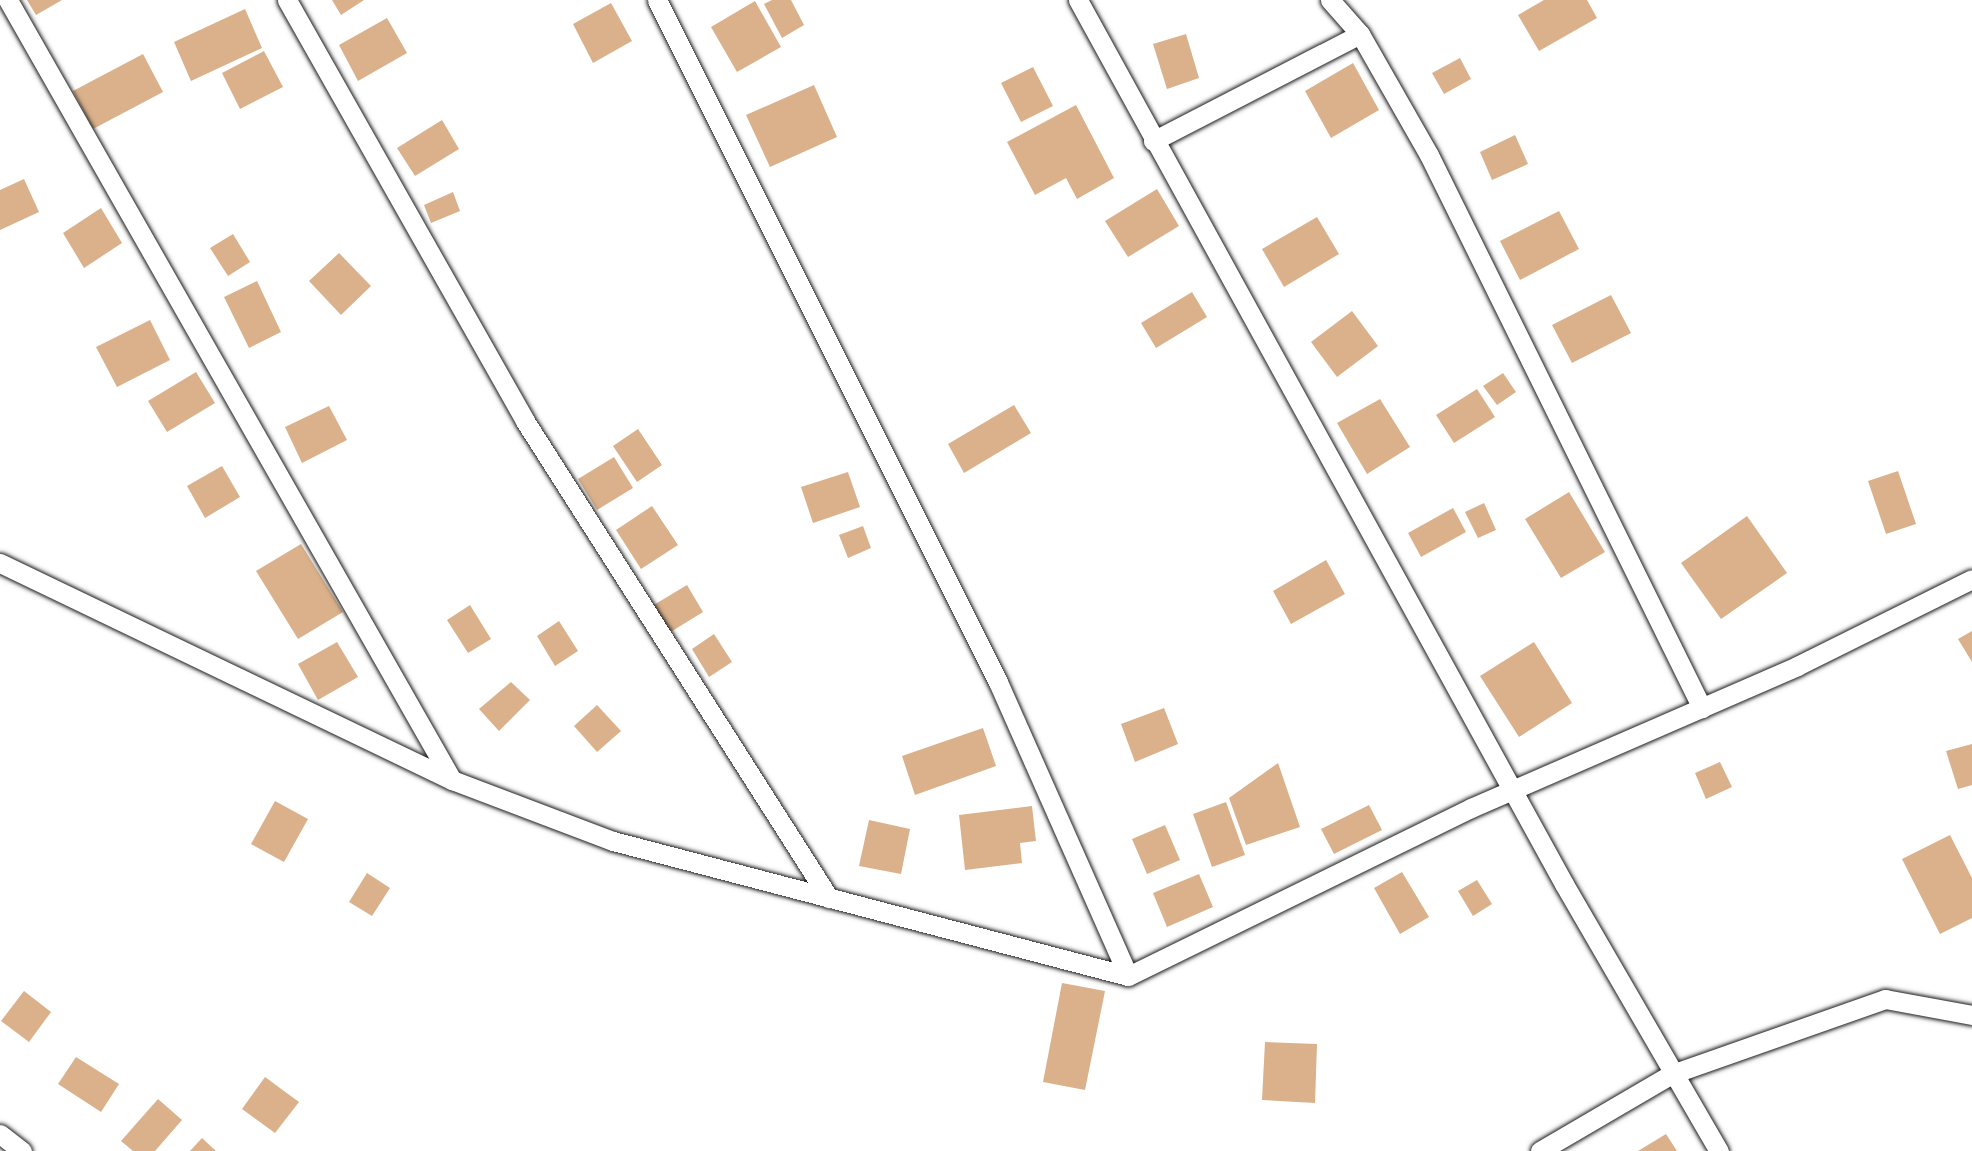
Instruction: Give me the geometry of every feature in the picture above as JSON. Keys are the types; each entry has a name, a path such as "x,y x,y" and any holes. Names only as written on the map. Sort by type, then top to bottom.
{"lane":[{"path":"8,0 452,780"},
{"path":"287,0 525,421 829,898"},
{"path":"657,0 998,681 1128,976"},
{"path":"1078,0 1153,141 1672,1074 1719,1151"},
{"path":"1329,0 1360,34 1429,155 1702,708"},
{"path":"1153,141 1360,34"},
{"path":"0,563 452,780 612,841 1128,976 1514,790 1702,708 1972,579"},
{"path":"1540,1151 1672,1074 1885,999 1972,1015"},
{"path":"0,1134 22,1151"}],"building":[{"path":"27,0 62,0 36,15"},
{"path":"332,0 364,0 341,15"},
{"path":"772,0 791,0 804,25 782,38 764,4"},
{"path":"1544,0 1587,0 1597,18 1539,51 1518,15"},
{"path":"755,1 781,47 737,72 711,27"},
{"path":"611,3 632,41 593,63 573,24"},
{"path":"245,9 262,48 191,81 174,42"},
{"path":"387,18 407,53 358,81 339,45"},
{"path":"1186,34 1199,78 1167,89 1153,44"},
{"path":"264,51 283,87 240,109 222,73"},
{"path":"143,54 163,92 93,129 73,91"},
{"path":"1460,58 1471,79 1444,94 1432,73"},
{"path":"1353,63 1379,110 1331,138 1305,91"},
{"path":"1033,67 1053,106 1021,122 1001,83"},
{"path":"814,85 837,137 770,167 746,115"},
{"path":"1076,105 1114,178 1077,199 1066,178 1035,195 1007,142"},
{"path":"442,120 459,149 415,176 397,148"},
{"path":"1515,135 1528,164 1492,180 1480,152"},
{"path":"24,179 39,212 0,230 0,190"},
{"path":"1157,189 1179,226 1128,257 1105,221"},
{"path":"453,192 460,211 431,223 424,205"},
{"path":"101,208 122,243 84,268 63,233"},
{"path":"1559,211 1579,249 1520,280 1500,241"},
{"path":"1317,217 1339,254 1284,287 1262,249"},
{"path":"233,234 250,262 228,276 210,248"},
{"path":"339,253 371,286 341,315 309,281"},
{"path":"257,281 281,332 249,348 224,297"},
{"path":"1192,292 1207,317 1156,348 1141,323"},
{"path":"1611,295 1631,333 1572,363 1552,325"},
{"path":"1352,311 1378,346 1337,377 1311,342"},
{"path":"150,320 170,360 117,387 96,347"},
{"path":"196,372 215,403 167,432 148,401"},
{"path":"1503,373 1516,392 1497,405 1483,386"},
{"path":"1477,389 1495,417 1454,443 1436,415"},
{"path":"1380,399 1410,447 1367,474 1337,423"},
{"path":"1014,405 1031,433 964,473 948,444"},
{"path":"329,406 347,440 302,463 285,427"},
{"path":"638,429 662,465 637,482 613,446"},
{"path":"614,457 633,488 597,510 578,479"},
{"path":"222,466 240,497 205,518 187,486"},
{"path":"1898,471 1916,524 1886,534 1868,481"},
{"path":"848,472 860,507 813,523 801,487"},
{"path":"1569,492 1605,552 1561,578 1525,519"},
{"path":"1484,503 1496,530 1478,538 1465,512"},
{"path":"652,506 678,545 641,569 616,530"},
{"path":"1453,508 1466,532 1421,557 1408,533"},
{"path":"1747,516 1787,573 1721,619 1681,563"},
{"path":"863,526 871,548 848,558 839,535"},
{"path":"301,544 343,612 298,639 256,571"},
{"path":"1326,560 1345,594 1291,624 1273,591"},
{"path":"687,585 703,612 669,633 652,606"},
{"path":"470,605 491,639 468,653 447,620"},
{"path":"559,621 578,651 555,666 537,636"},
{"path":"1972,631 1972,662 1958,639"},
{"path":"714,634 732,662 709,677 692,649"},
{"path":"337,642 358,677 318,700 298,664"},
{"path":"1534,642 1572,703 1519,737 1480,676"},
{"path":"511,682 530,700 499,731 479,709"},
{"path":"597,705 621,731 597,752 574,726"},
{"path":"1164,708 1178,744 1135,762 1121,724"},
{"path":"983,728 996,766 915,795 902,756"},
{"path":"1972,744 1972,785 1958,789 1946,751"},
{"path":"1720,762 1732,787 1706,799 1695,773"},
{"path":"1278,763 1300,827 1246,845 1229,798"},
{"path":"275,801 308,819 284,862 251,844"},
{"path":"1226,802 1245,855 1212,867 1193,814"},
{"path":"1369,805 1382,830 1334,854 1321,829"},
{"path":"1032,806 1036,841 1020,843 1022,863 965,870 959,815"},
{"path":"869,820 910,829 901,874 859,866"},
{"path":"1165,825 1180,860 1147,874 1132,839"},
{"path":"1950,835 1972,878 1972,918 1940,934 1902,859"},
{"path":"1402,872 1429,917 1400,934 1374,888"},
{"path":"367,873 390,888 372,916 349,902"},
{"path":"1199,874 1213,907 1167,927 1153,893"},
{"path":"1477,880 1492,904 1473,916 1458,891"},
{"path":"1062,983 1105,991 1085,1090 1043,1082"},
{"path":"24,991 51,1012 29,1042 1,1021"},
{"path":"1265,1042 1317,1044 1315,1103 1262,1100"},
{"path":"76,1057 119,1084 101,1112 58,1084"},
{"path":"265,1077 299,1102 275,1133 242,1109"},
{"path":"158,1099 182,1120 155,1151 133,1151 121,1141"},
{"path":"1666,1134 1677,1151 1638,1151"},
{"path":"202,1138 216,1151 190,1151"}]}
